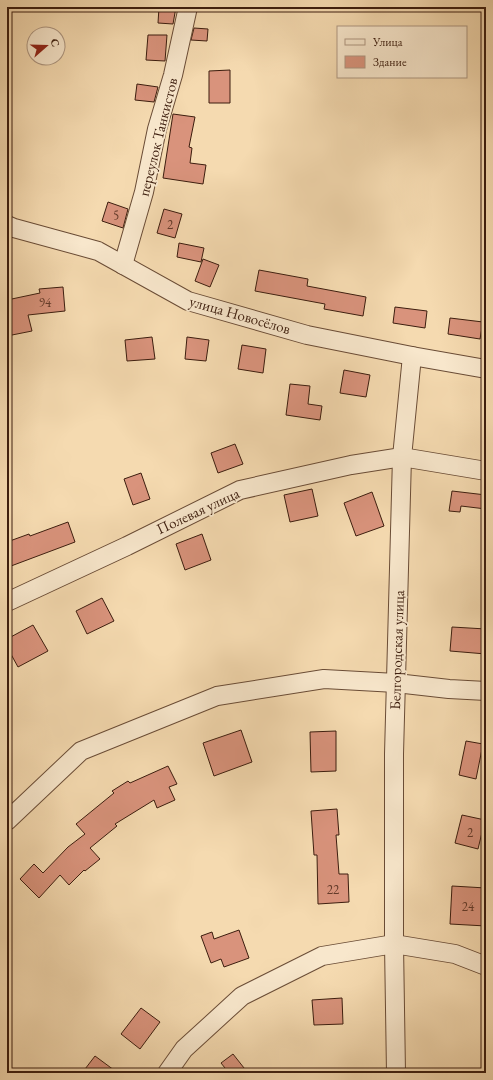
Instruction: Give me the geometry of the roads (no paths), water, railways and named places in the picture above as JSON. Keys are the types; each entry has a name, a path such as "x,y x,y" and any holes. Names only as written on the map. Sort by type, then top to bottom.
{"street":[{"name":"переулок Танкистов","path":"123,265 144,192 157,129 173,75 188,7"},
{"name":"улица Новосёлов","path":"7,225 98,251 188,301 307,335 486,369"},
{"name":"Белгородская улица","path":"396,1073 394,754 402,457 412,356"},
{"name":"Полевая улица","path":"7,602 240,490 351,465 402,457 486,471"},
{"path":"7,821 81,751 217,696 324,679 396,683 449,689 486,691"},
{"path":"167,1073 184,1049 242,996 322,956 394,944 455,954 486,966"}]}
